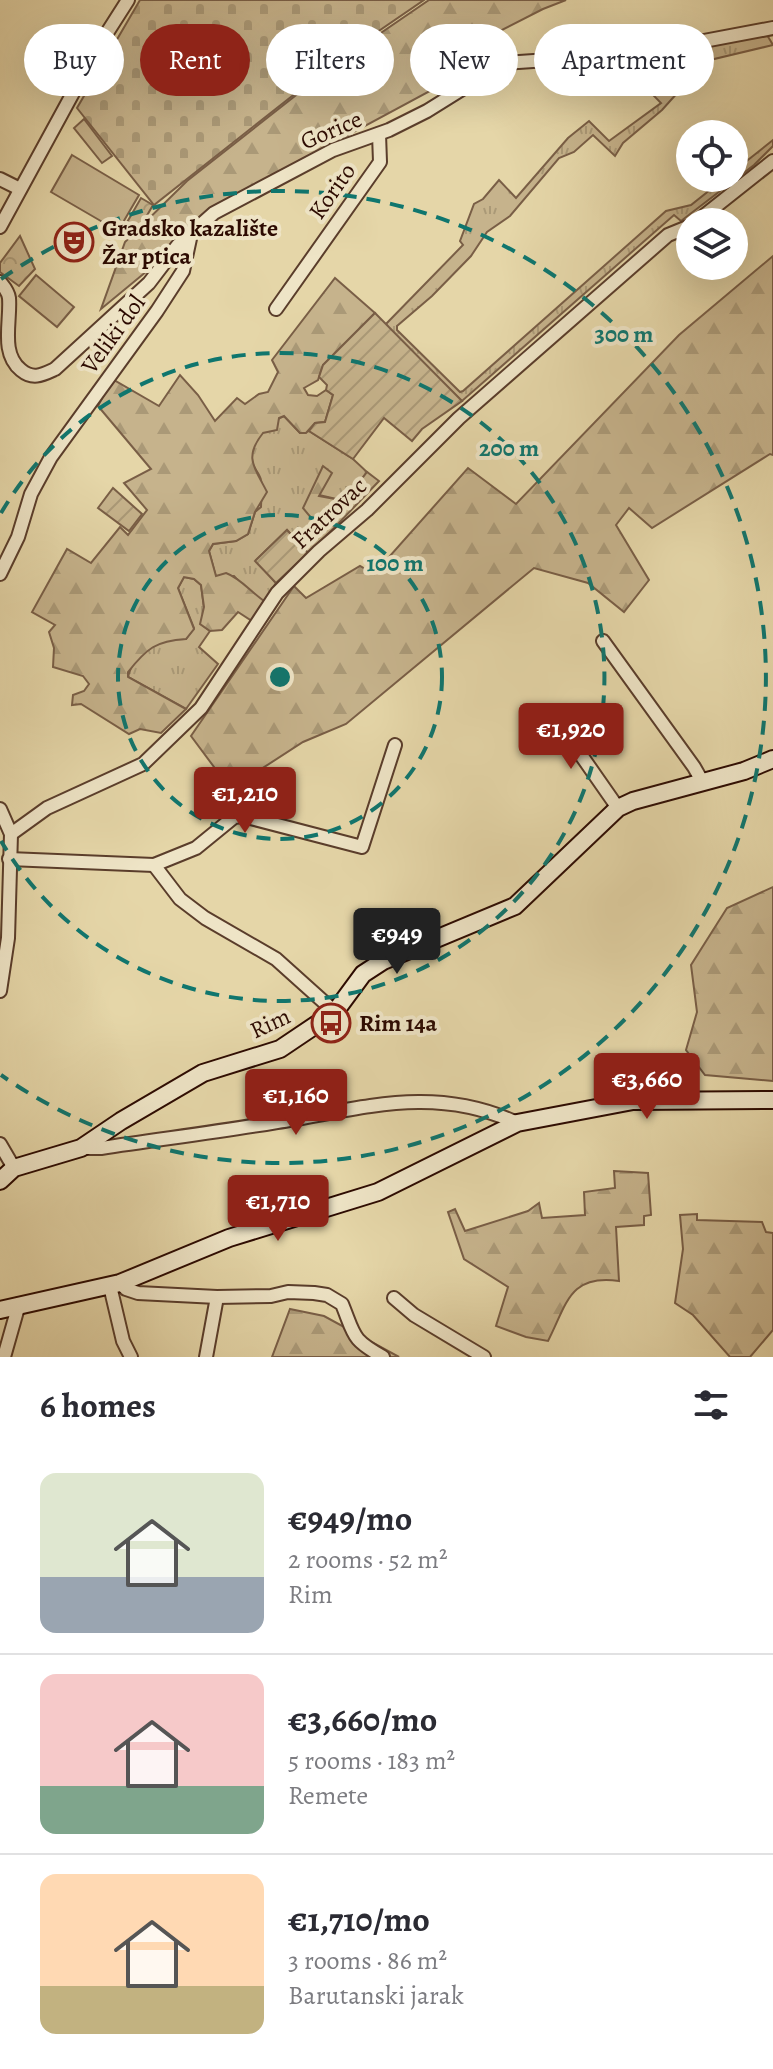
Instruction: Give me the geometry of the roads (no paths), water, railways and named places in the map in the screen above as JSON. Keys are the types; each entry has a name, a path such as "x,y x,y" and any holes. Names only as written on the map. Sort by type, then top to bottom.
{"street":[{"path":"0,227 104,37 128,0"},
{"name":"Gorice","path":"191,234 214,213 237,199 333,150 379,134 427,111 504,63 635,54 773,28"},
{"name":"Korito","path":"276,309 380,162 379,134"},
{"path":"714,208 773,161"},
{"path":"0,179 20,189"},
{"name":"Fratrovac","path":"11,834 47,808 143,764 201,708 277,593 319,551 367,510 459,418 668,235 676,232"},
{"name":"Veliki dol","path":"0,282 9,297 9,354 15,366 28,375 40,377 55,369 149,283 178,245 191,234"},
{"name":"Veliki dol","path":"0,574 18,537 31,494 51,457 183,271 191,234"},
{"path":"603,641 702,781"},
{"path":"547,718 581,755 618,808"},
{"path":"9,859 154,865 196,848 234,817 243,816 362,847 395,745"},
{"name":"Rim","path":"14,1168 81,1148 203,1073 280,1049 335,1012 363,974 383,961 515,906 618,808 744,771 773,759"},
{"path":"0,809 11,834 8,938 0,991"},
{"path":"154,865 180,899 205,918 276,959 335,1012"},
{"path":"0,1310 115,1285 229,1238 378,1192 517,1123 633,1101 773,1100"},
{"path":"81,1148 101,1148 250,1126 387,1102 439,1102 517,1123"},
{"path":"0,1144 14,1168 0,1181"},
{"path":"115,1285 138,1293 217,1297 271,1296 288,1292 327,1295 342,1304 357,1341 383,1357"},
{"path":"115,1285 123,1341 131,1357"},
{"path":"206,1357 217,1297"},
{"path":"394,1298 414,1315 484,1357"},
{"path":"4,1357 19,1304"}],"place":[{"name":"Gradsko kazalište Žar ptica","path":"74,242"},
{"name":"Rim 14a","path":"331,1023"}]}
